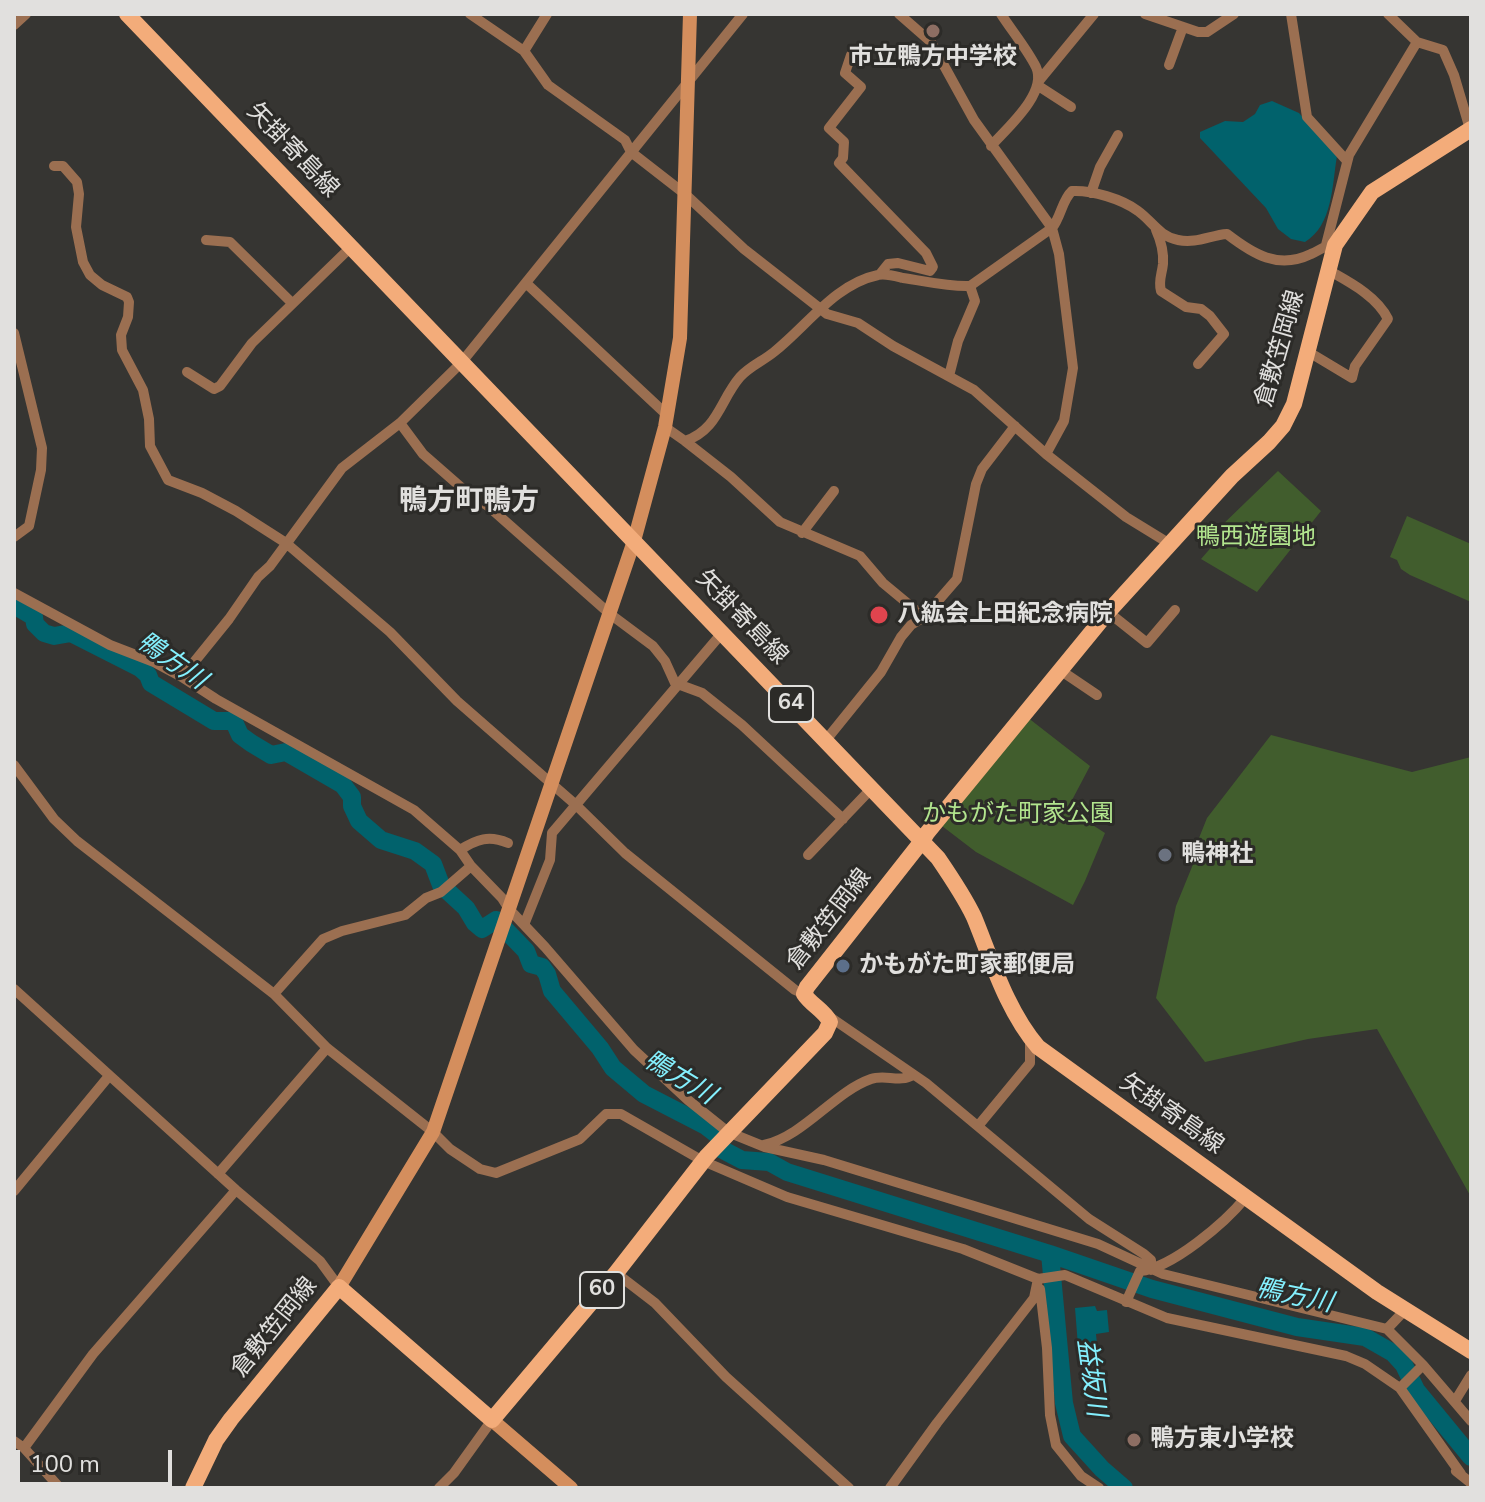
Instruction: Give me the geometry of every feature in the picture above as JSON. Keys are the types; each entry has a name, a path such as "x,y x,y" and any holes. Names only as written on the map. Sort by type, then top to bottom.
{"main road":[{"name":"矢掛寄島線","path":"127,14 938,858 960,890 1016,1015 1030,1038 1056,1061 1405,1310 1471,1351"},
{"name":"倉敷笠岡線","path":"827,1015 808,1001 804,994 807,987 927,833 1108,612 1283,426 1294,404 1328,270 1330,245 1372,192 1470,129"},
{"name":"60","path":"492,1420 616,1273 705,1158 825,1033 830,1022 827,1015"},
{"name":"倉敷笠岡線","path":"193,1488 216,1440 231,1419 339,1287 492,1420"}],"street":[{"path":"14,25 26,14"},
{"path":"470,14 524,51 548,85 625,140 631,152 685,194 744,249 827,314 858,323 893,346 974,390 1046,454 1126,517 1170,544"},
{"path":"524,51 547,14"},
{"path":"14,989 236,1190 320,1261 339,1287 433,1132 634,541 666,421 680,338 690,14"},
{"path":"182,677 342,468 400,423 461,363 743,14"},
{"path":"899,14 931,42 991,146 1052,228 1059,254 1073,368 1064,421 1046,454"},
{"path":"1001,14 1037,69 1038,84"},
{"path":"991,146 1030,102 1038,84 1094,14"},
{"path":"1145,14 1207,32 1234,14"},
{"path":"1291,14 1307,117 1347,161"},
{"path":"1388,14 1417,42 1443,50 1470,129"},
{"path":"1169,65 1183,27"},
{"path":"880,274 970,286 1052,228 1059,219 1067,195 1072,191 1091,193 1128,205 1156,230 1176,240 1227,234 1253,254 1278,261 1311,255 1330,245 1347,161 1417,42"},
{"path":"685,441 703,433 716,419 737,381 748,369 774,352 820,308 844,291 880,274 888,264 898,263 930,271 933,267 926,253 839,163 846,149 844,142 829,128 861,87 845,73 851,55"},
{"path":"1038,84 1071,107"},
{"path":"1091,193 1100,167 1118,135"},
{"path":"54,166 63,166 77,182 76,227 83,262 90,275 102,285 127,297 129,302 128,317 121,335 122,350 143,390 150,446 168,480 236,511 286,543 390,632 457,701 665,887 804,994"},
{"path":"1156,230 1163,247 1161,291 1186,307 1201,309 1224,334 1198,364"},
{"path":"206,240 230,242 292,303"},
{"path":"187,372 214,389 220,386 252,343 351,247"},
{"path":"1307,351 1352,378 1355,366 1388,319 1385,312 1357,287 1328,270"},
{"path":"527,284 685,441 731,477 780,522 860,556 883,583 924,617"},
{"path":"949,376 958,341 975,301 970,286"},
{"path":"14,333 42,448 41,470 29,526 14,537"},
{"path":"400,423 423,454 488,506 610,614 653,646 678,685 702,693 742,725 843,819"},
{"path":"826,740 881,672 901,637 911,625 924,617 957,579 976,484 982,469 1015,426"},
{"path":"802,533 834,491"},
{"path":"14,593 110,645 182,677 414,810 460,850 634,1050 728,1132 761,1145 824,1160 1098,1244 1146,1271 1387,1329 1471,1421"},
{"path":"1108,612 1147,643 1175,610"},
{"path":"524,925 550,860 552,833 722,633"},
{"path":"1060,670 1097,695"},
{"path":"14,765 54,819 77,841 274,994 327,1048 450,1149 480,1169 496,1173 580,1139 606,1114 621,1114 787,1197 963,1249 1039,1279 1065,1275 1167,1318 1346,1356 1365,1364 1402,1387 1461,1474 1456,1471 1471,1483"},
{"path":"808,855 872,788"},
{"path":"460,850 492,836 508,843"},
{"path":"274,994 323,939 405,915 426,898 441,892 471,866"},
{"path":"827,1015 913,1075 1061,1198 1151,1260 1127,1299"},
{"path":"978,1126 1030,1063 1030,1038"},
{"path":"218,1174 327,1048"},
{"path":"761,1145 784,1138 873,1078 904,1079 913,1075"},
{"path":"14,1191 109,1076"},
{"path":"24,1448 93,1354 236,1190"},
{"path":"1146,1271 1166,1263 1212,1230 1246,1197"},
{"path":"616,1273 655,1303 726,1377 849,1488"},
{"path":"890,1488 1034,1298 1039,1279"},
{"path":"1039,1279 1047,1348 1050,1415 1056,1445 1081,1476 1099,1488"},
{"path":"1387,1329 1405,1310"},
{"path":"1402,1387 1423,1365"},
{"path":"1455,1401 1471,1375"},
{"path":"439,1488 454,1473 492,1420 571,1488"},
{"path":"14,1441 60,1488"}],"green space":[{"name":"鴨西遊園地","path":"1278,471 1321,511 1257,592 1201,559 1222,535 1217,530"},
{"path":"1407,516 1471,544 1471,602 1410,575 1401,569 1397,560 1390,557"},
{"name":"かもがた町家公園","path":"1027,717 1090,766 1071,802 1071,811 1105,833 1073,905 976,852 942,826"},
{"path":"1271,735 1412,772 1471,757 1471,1197 1377,1029 1308,1039 1205,1062 1156,998 1176,906 1196,857 1195,848 1207,818"}],"water":[{"path":"1272,101 1299,113 1337,156 1326,215 1314,235 1305,242 1291,239 1278,229 1266,208 1200,138 1200,132 1225,121 1243,122 1255,114 1260,105"},
{"path":"1095,1306 1097,1311 1107,1310 1109,1332 1096,1334 1097,1344 1078,1346 1075,1308"}],"waterway":[{"name":"鴨方川","path":"14,605 34,617 35,624 44,633 54,636 71,633 140,668 151,683 214,721 230,721 240,735 271,755 286,752 343,785 352,797 352,806 359,821 381,840 415,851 433,864 441,885 466,908 475,923 482,929 496,920 526,951 531,964 542,967 552,991 613,1068 644,1094 706,1126 719,1136 721,1149 742,1160 769,1162 787,1172 1152,1289 1297,1327 1365,1337 1393,1353 1404,1365 1416,1390 1471,1457"},
{"name":"益坂川","path":"1050,1254 1064,1403 1072,1436 1124,1488"}],"place":[{"name":"市立鴨方中学校","path":"933,31"},
{"name":"八紘会上田紀念病院","path":"879,615"},
{"name":"鴨神社","path":"1165,855"},
{"name":"かもがた町家郵便局","path":"843,966"},
{"name":"鴨方東小学校","path":"1134,1440"}],"district":[{"name":"鴨方町鴨方","path":"469,502"}]}
